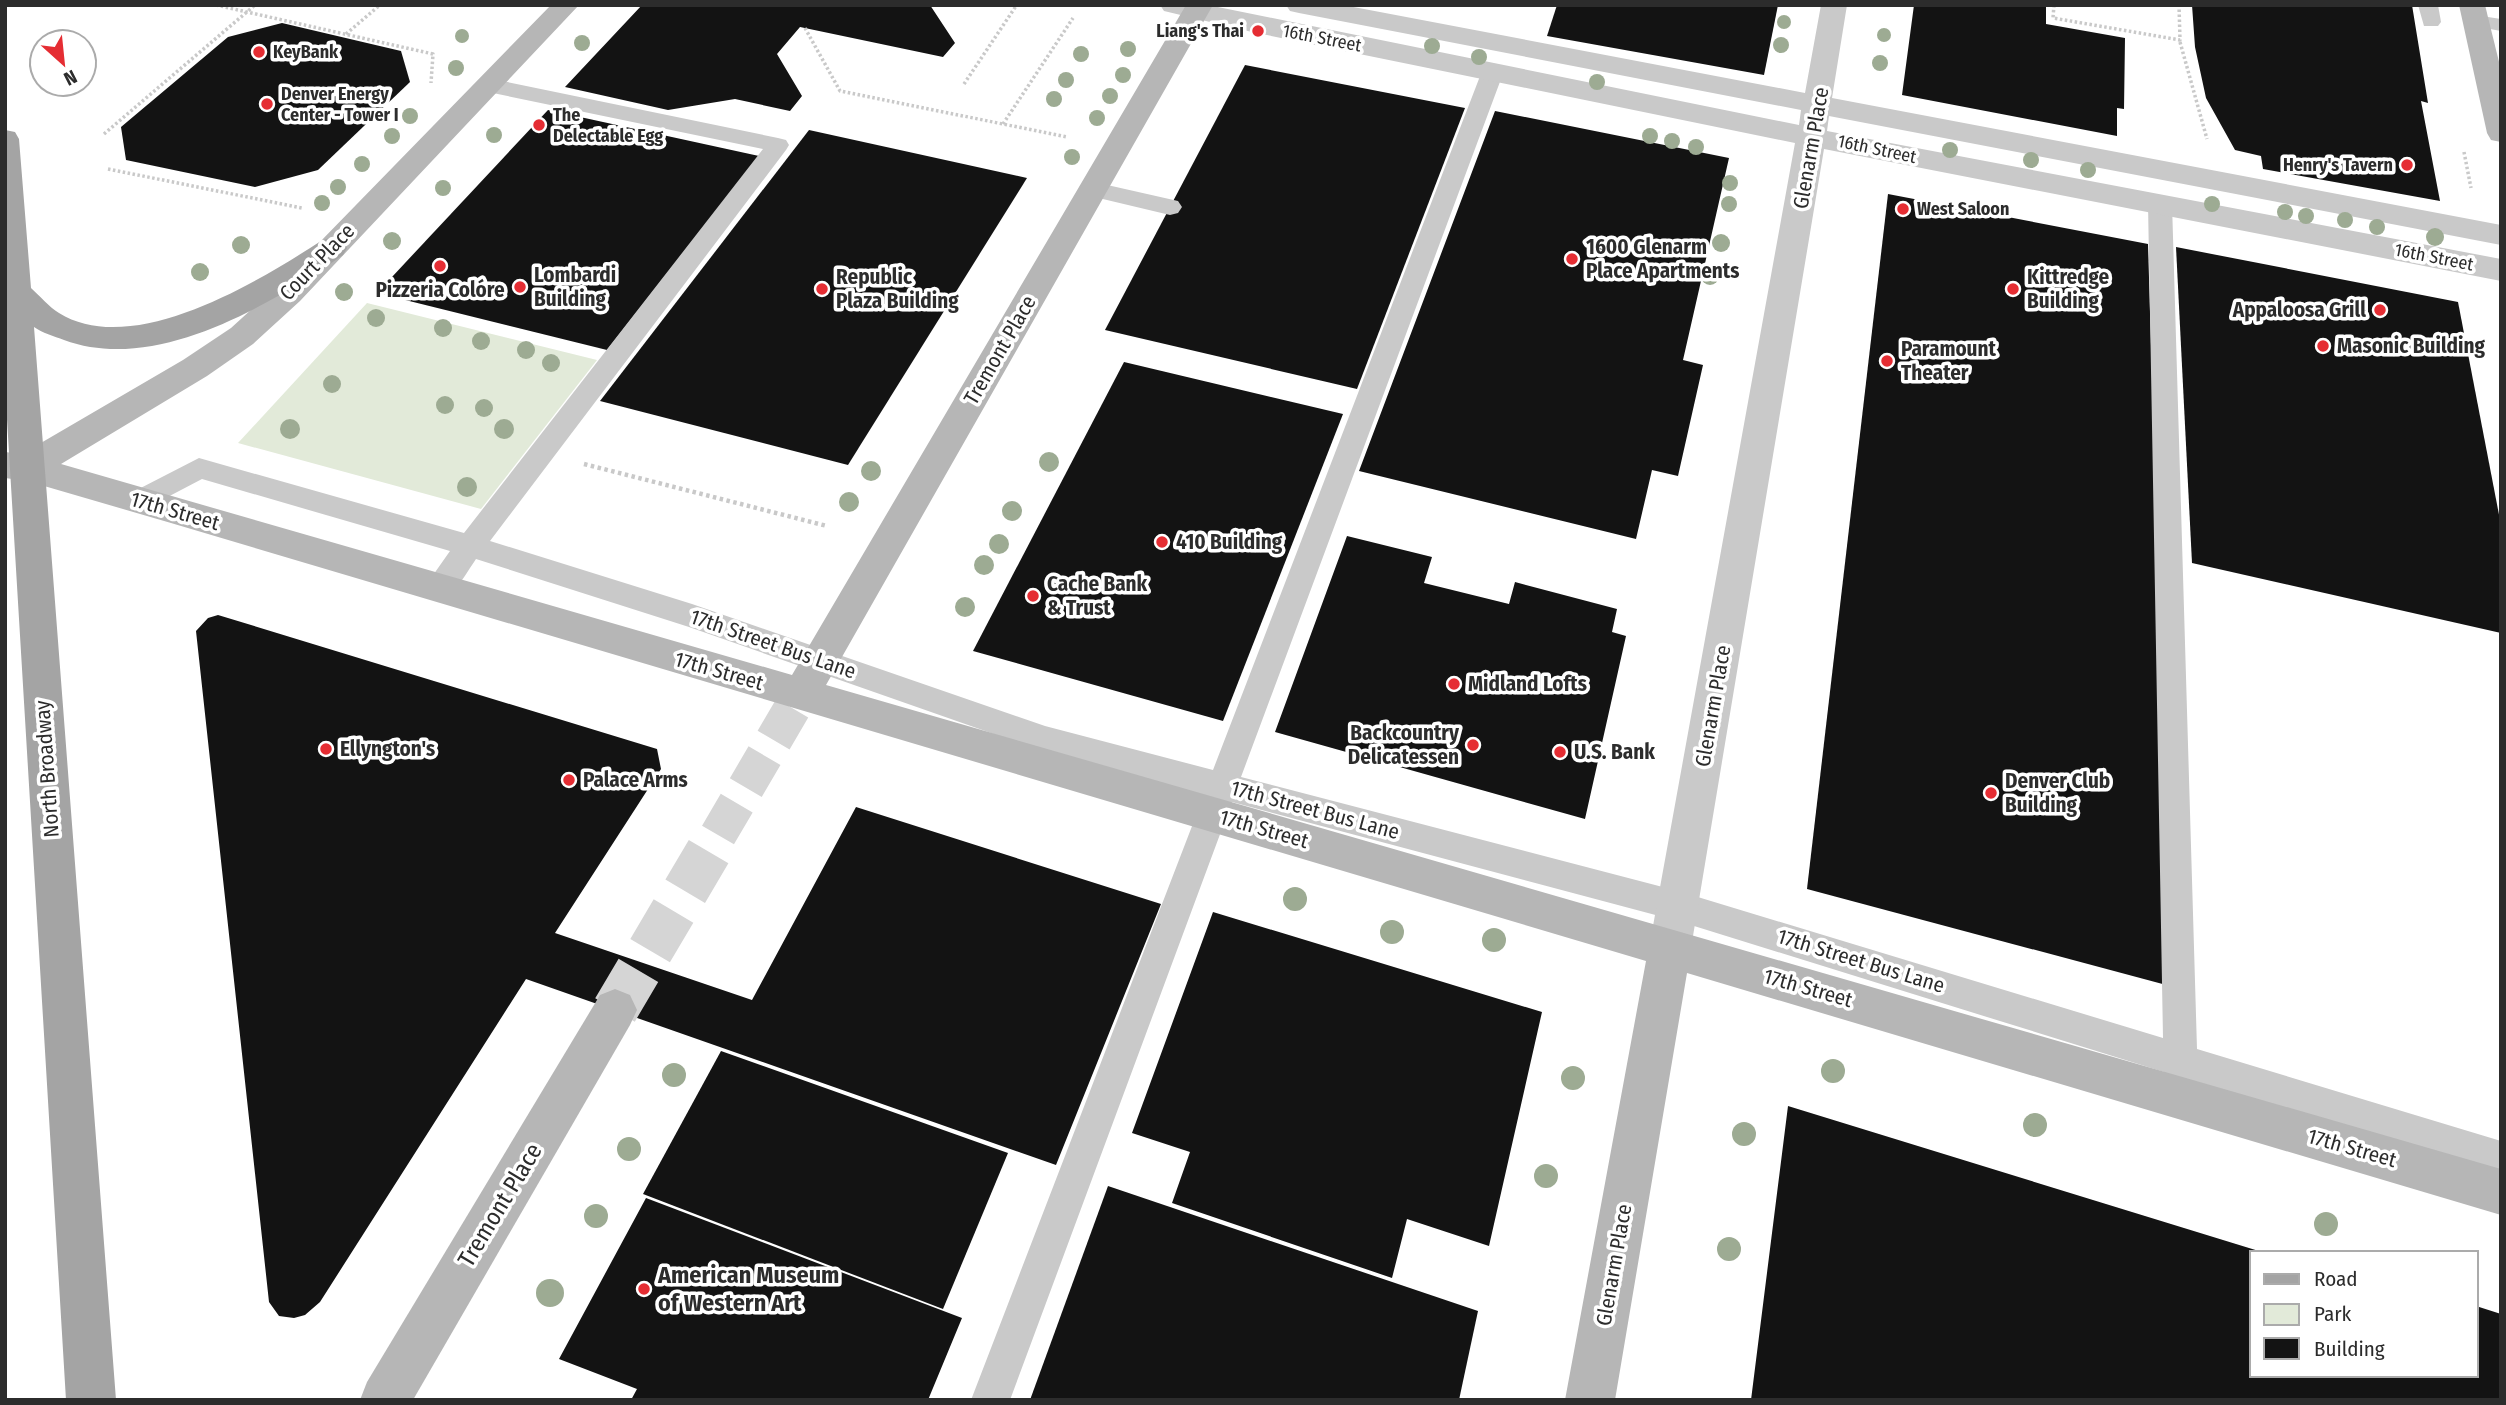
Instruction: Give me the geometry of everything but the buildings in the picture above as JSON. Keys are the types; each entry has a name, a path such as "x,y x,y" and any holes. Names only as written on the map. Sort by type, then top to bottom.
{"main road":[{"name":"North Broadway","path":"5,139 15,292 16,466 91,1400"},
{"path":"15,292 42,320 62,329 113,338 146,336 204,319 260,294 332,248"}],"street":[{"name":"Court Place","path":"16,466 195,369 242,336 332,248 566,5"},
{"name":"16th Street","path":"1300,5 1816,121 2160,203 2501,270"},
{"name":"16th Street","path":"1190,7 1252,24 1493,71 1816,121 2501,235"},
{"name":"Tremont Place","path":"800,695 1094,190 1190,7"},
{"name":"Glenarm Place","path":"1590,1400 1836,8"},
{"path":"2483,17 2501,133"},
{"name":"17th Street","path":"16,466 800,695 1217,800 1674,927 2181,1079 2501,1192"},
{"name":"Tremont Place","path":"385,1400 615,1010"}],"lane":[{"path":"990,1400 1493,71"},
{"path":"438,588 778,145 488,85"},
{"path":"1094,190 1170,206"},
{"path":"2160,203 2181,1079 2501,1158"},
{"name":"17th Street Bus Lane","path":"139,501 199,468 471,546 692,616 1217,800"}],"path":[{"path":"216,5 433,54 431,83"},
{"path":"104,134 255,5"},
{"path":"346,34 380,5"},
{"path":"2054,5 2053,18 2180,40 2179,5"},
{"path":"964,84 1016,6"},
{"path":"1003,124 1073,18"},
{"path":"805,28 840,91 1067,137"},
{"path":"2180,42 2209,145"},
{"path":"108,169 302,208"},
{"path":"542,452 827,526"}],"green space":[{"path":"367,303 597,360 481,509 238,443"}],"tunnel":[{"path":"718,835 800,695"},
{"path":"615,1010 719,834"}],"place":[{"name":"Liang's Thai","path":"1258,31"},
{"name":"KeyBank","path":"259,52"},
{"name":"Denver Energy Center - Tower I","path":"267,104"},
{"name":"The Delectable Egg","path":"539,125"},
{"name":"Henry's Tavern","path":"2407,165"},
{"name":"West Saloon","path":"1903,209"},
{"name":"1600 Glenarm Place Apartments","path":"1572,259"},
{"name":"Pizzeria Colóre","path":"440,266"},
{"name":"Lombardi Building","path":"520,287"},
{"name":"Republic Plaza Building","path":"822,289"},
{"name":"Kittredge Building","path":"2013,289"},
{"name":"Appaloosa Grill","path":"2380,310"},
{"name":"Masonic Building","path":"2323,346"},
{"name":"Paramount Theater","path":"1887,361"},
{"name":"410 Building","path":"1162,542"},
{"name":"Cache Bank & Trust","path":"1033,596"},
{"name":"Midland Lofts","path":"1454,684"},
{"name":"Backcountry Delicatessen","path":"1473,745"},
{"name":"Ellyngton's","path":"326,749"},
{"name":"U.S. Bank","path":"1560,752"},
{"name":"Palace Arms","path":"569,780"},
{"name":"Denver Club Building","path":"1991,793"},
{"name":"American Museum of Western Art","path":"644,1289"}]}
